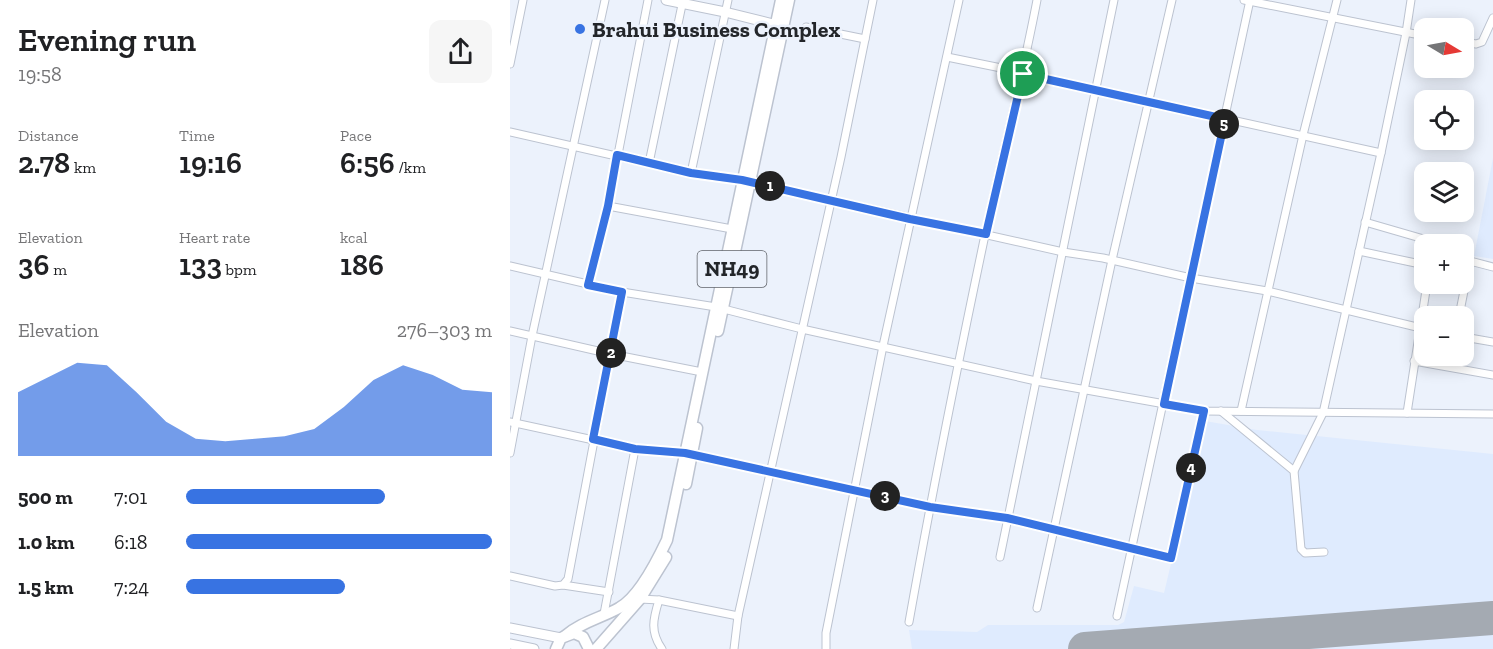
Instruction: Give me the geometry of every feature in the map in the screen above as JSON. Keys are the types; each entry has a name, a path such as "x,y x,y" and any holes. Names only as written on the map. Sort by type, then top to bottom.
{"highway":[{"name":"NH49","path":"563,637 575,627 621,608 656,561 667,540 747,181 780,23 781,0"},
{"name":"NH49","path":"780,23 789,0"},
{"name":"NH49","path":"596,649 640,598 664,562 674,539 702,372 719,308 732,230 747,181"},
{"path":"556,649 563,637 569,634 579,635 587,641 590,649"}],"main road":[{"path":"666,0 726,6 780,23"},
{"path":"510,628 563,637"},
{"path":"510,644 534,649"}],"street":[{"path":"510,64 523,0"},
{"path":"510,453 513,422 547,275 605,0"},
{"path":"588,285 608,206 648,0"},
{"path":"734,649 738,616 832,200 873,0"},
{"path":"826,649 826,633 883,346 959,0"},
{"path":"909,622 986,234 1023,74 1037,0"},
{"path":"1000,557 1114,0"},
{"path":"1037,608 1112,260 1172,0"},
{"path":"1117,616 1225,119 1248,0 1414,34"},
{"path":"1241,411 1303,135 1337,0"},
{"path":"1324,552 1305,553 1301,549 1294,471 1323,413 1381,153 1411,0"},
{"path":"649,163 685,1"},
{"path":"691,173 726,6"},
{"path":"1474,44 1482,42 1493,18"},
{"path":"806,27 865,39"},
{"path":"947,57 1011,70"},
{"path":"1023,74 1381,153"},
{"path":"510,132 691,173 747,181 1063,252 1267,291 1414,326"},
{"path":"608,206 732,230"},
{"path":"1365,222 1414,236"},
{"path":"1359,251 1414,263"},
{"path":"1474,262 1493,267"},
{"path":"510,266 622,292 719,308 802,329 1036,381 1204,411 1493,414"},
{"path":"563,585 568,579 622,292"},
{"path":"510,331 702,372"},
{"path":"1474,339 1493,342"},
{"path":"1407,413 1414,361"},
{"path":"1442,366 1493,375"},
{"path":"513,422 635,449 688,454 772,471 930,507 1007,518 1133,550 1172,557 1204,411"},
{"path":"1221,411 1294,471"},
{"path":"604,614 635,449"},
{"path":"510,576 555,586 563,585 609,592"},
{"path":"640,598 738,616"},
{"path":"659,600 652,623 655,639 662,649"}],"shaded area":[{"path":"1493,158 1493,259 1474,256"},
{"path":"1205,421 1257,430 1493,454 1493,649 912,649 909,630 977,632 988,625 1118,625 1124,622 1134,586 1164,593"}],"runway":[{"path":"1085,649 1493,618"}],"place":[{"name":"Brahui Business Complex","path":"580,29"}],"route":[{"path":"1023,74 1225,119 1164,404 1204,411 1171,558 1007,518 930,507 685,453 635,449 593,439 622,292 588,285 592,277 608,206 617,155 691,173 742,180 986,234 1023,74"}]}
